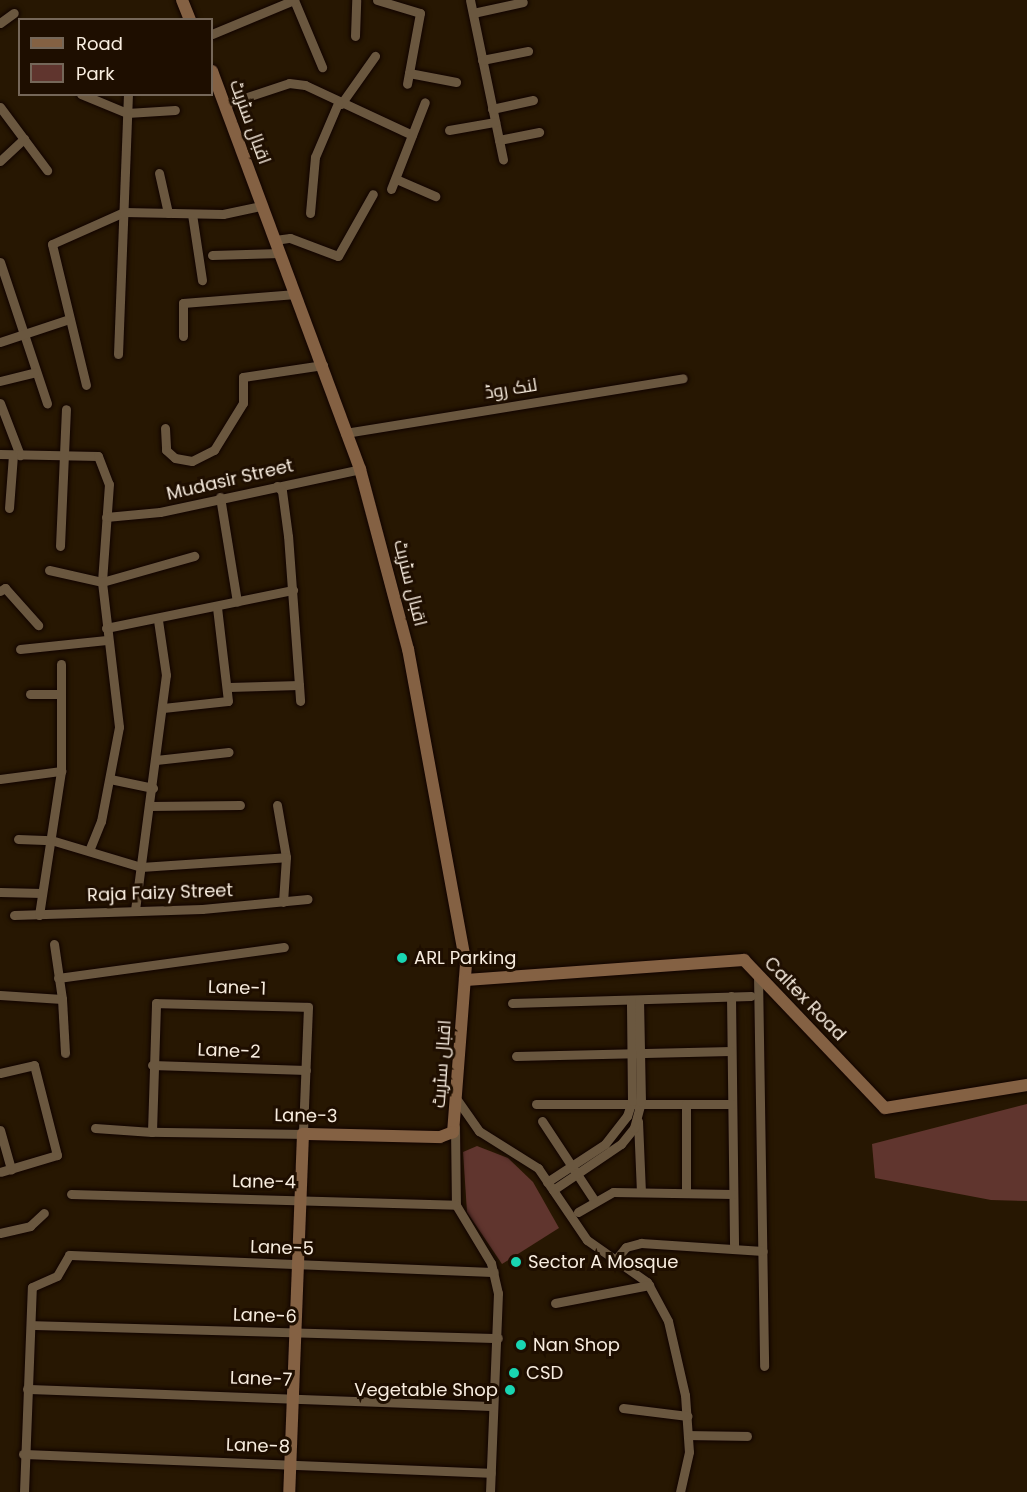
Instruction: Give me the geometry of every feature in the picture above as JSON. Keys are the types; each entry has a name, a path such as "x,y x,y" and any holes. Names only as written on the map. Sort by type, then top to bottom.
{"street":[{"path":"182,0 189,18"},
{"path":"213,34 294,0 322,67"},
{"path":"355,36 356,0"},
{"path":"377,0 419,9 407,84"},
{"path":"470,0 503,160"},
{"path":"473,13 524,3"},
{"path":"0,23 14,13"},
{"path":"482,60 528,51"},
{"path":"310,213 316,152 340,104 375,56"},
{"name":"اقبال سٹریٹ","path":"213,73 360,469 410,661 463,934 465,980 455,1127"},
{"path":"409,73 456,82"},
{"path":"226,104 289,83 412,135"},
{"path":"86,96 127,113 175,110"},
{"path":"118,354 128,96"},
{"path":"492,109 533,100"},
{"path":"391,189 425,102"},
{"path":"0,107 47,170"},
{"path":"449,130 495,122"},
{"path":"499,140 539,132"},
{"path":"0,161 24,140"},
{"path":"159,173 168,213"},
{"path":"396,179 435,196"},
{"path":"275,240 290,238 338,256 373,194"},
{"path":"86,385 52,244 124,212 192,214 261,206"},
{"path":"192,214 202,280"},
{"path":"212,255 280,253"},
{"path":"0,262 5,292 47,403"},
{"path":"183,336 183,303 296,294"},
{"path":"0,342 69,319"},
{"path":"165,428 166,450 192,461 214,450 243,403 243,377 323,365"},
{"path":"0,381 35,372"},
{"name":"لنک روڈ","path":"345,433 683,378"},
{"path":"0,403 17,455 9,508"},
{"path":"60,546 66,456 66,409"},
{"path":"0,454 98,456 109,484 102,582 119,727 110,778 89,850"},
{"name":"Mudasir Street","path":"106,517 160,512 220,497 360,469"},
{"path":"277,486 282,491 293,590 300,701"},
{"path":"220,497 237,602"},
{"path":"49,570 102,582 194,556"},
{"path":"0,591 4,588 38,625"},
{"path":"106,628 158,620 293,590"},
{"path":"163,708 228,701 229,687 217,608"},
{"path":"135,910 153,788 166,675 158,620"},
{"path":"20,649 107,640"},
{"path":"39,915 61,771 61,664"},
{"path":"229,687 299,685"},
{"path":"30,694 61,694"},
{"path":"156,760 228,752"},
{"path":"0,779 61,771"},
{"path":"110,778 153,788"},
{"path":"150,807 240,805"},
{"path":"277,805 286,857 283,902"},
{"path":"18,839 51,840 141,867 286,857"},
{"path":"0,892 42,893"},
{"name":"Raja Faizy Street","path":"14,915 308,899"},
{"path":"54,944 63,999 65,1053"},
{"path":"58,978 284,947"},
{"name":"Caltex Road","path":"465,980 744,960 885,1108 1027,1085"},
{"path":"758,975 764,1366"},
{"path":"0,995 63,999"},
{"path":"731,996 734,1248"},
{"path":"512,1004 751,996"},
{"path":"635,1000 640,1192"},
{"name":"Lane-1","path":"152,1065 153,1009 165,1002 308,1007 306,1070"},
{"path":"516,1056 731,1051"},
{"path":"0,1073 34,1065 57,1150 54,1157 0,1172"},
{"path":"152,1065 152,1131"},
{"name":"Lane-2","path":"152,1065 306,1070"},
{"path":"289,1492 306,1070"},
{"path":"458,1101 479,1131 527,1158 550,1186 581,1233 617,1258 649,1286 668,1321 688,1416 689,1435 680,1492"},
{"path":"536,1104 732,1104"},
{"path":"575,1169 612,1137 636,1104"},
{"path":"686,1104 686,1193"},
{"path":"550,1186 628,1137 638,1118"},
{"path":"542,1121 594,1200"},
{"path":"455,1127 456,1205 494,1272 498,1338 490,1492"},
{"name":"Lane-3","path":"95,1128 440,1137 455,1127"},
{"path":"0,1130 11,1169"},
{"path":"578,1212 594,1200 613,1192 733,1194"},
{"name":"Lane-4","path":"71,1194 456,1205"},
{"path":"0,1233 30,1226 44,1213"},
{"path":"617,1258 626,1247 641,1243 764,1251"},
{"name":"Lane-5","path":"31,1325 32,1287 57,1276 69,1255 494,1272"},
{"path":"555,1304 649,1286"},
{"path":"24,1492 23,1454 31,1325"},
{"name":"Lane-6","path":"31,1325 498,1338"},
{"name":"Lane-7","path":"27,1389 293,1396 494,1406"},
{"path":"623,1408 688,1416"},
{"path":"689,1435 747,1436"},
{"name":"Lane-8","path":"23,1454 491,1473"}],"green space":[{"path":"1027,1104 1027,1201 991,1200 875,1178 872,1144"},
{"path":"477,1146 508,1158 533,1182 559,1228 502,1264 467,1212 463,1152"}],"place":[{"name":"ARL Parking","path":"402,958"},
{"name":"Sector A Mosque","path":"516,1262"},
{"name":"Nan Shop","path":"521,1345"},
{"name":"CSD","path":"514,1373"},
{"name":"Vegetable Shop","path":"510,1390"}]}
